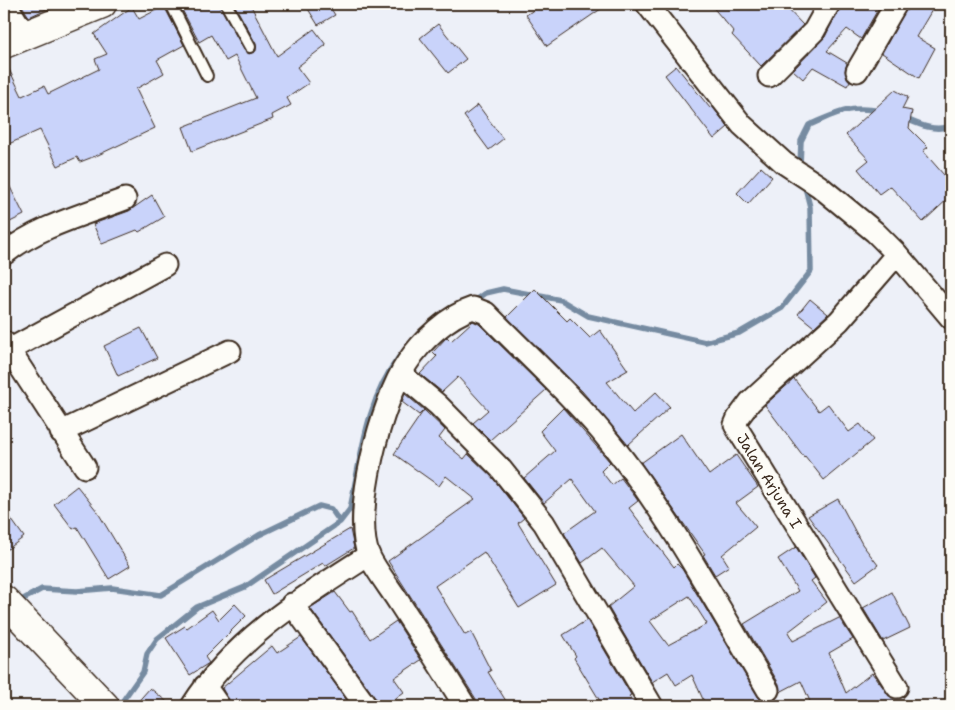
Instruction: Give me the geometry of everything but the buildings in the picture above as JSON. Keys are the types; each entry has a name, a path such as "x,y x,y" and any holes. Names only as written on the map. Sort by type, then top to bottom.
{"street":[{"path":"6,4 14,39 86,7"},
{"path":"648,4 742,125 784,163 801,173 844,205 897,254 951,318"},
{"path":"769,76 814,32 829,4"},
{"path":"857,71 896,4"},
{"path":"4,254 39,230 125,199"},
{"name":"Jalan Arjuna I","path":"897,254 839,321 750,402 735,425 898,687"},
{"path":"85,467 6,346 165,265"},
{"path":"465,706 369,555 364,523 365,489 387,410 401,374 422,344 456,315 473,308 486,313 585,413 618,454 660,513 768,690"},
{"path":"61,432 230,351"},
{"path":"401,374 438,405 501,468 544,523 652,706"},
{"path":"192,706 205,686 246,642 292,604 369,555"},
{"path":"4,600 104,705"},
{"path":"292,604 366,706"},
{"path":"205,686 219,706"}],"lane":[{"path":"171,4 207,76"},
{"path":"226,4 250,47"}],"waterway":[{"path":"800,166 801,141 809,125 844,111 860,109 881,111"},
{"path":"904,118 933,128 951,126"},
{"path":"472,303 486,293 503,289 561,300 588,316 705,342 739,333 782,308 811,271 810,207 804,183"},
{"path":"119,706 143,672 147,654 157,639 197,607 245,587 340,522 350,509 366,430 372,410 388,374 399,357"},
{"path":"16,603 42,589 77,591 112,588 161,595 259,535 319,506 331,509 340,522"}]}
